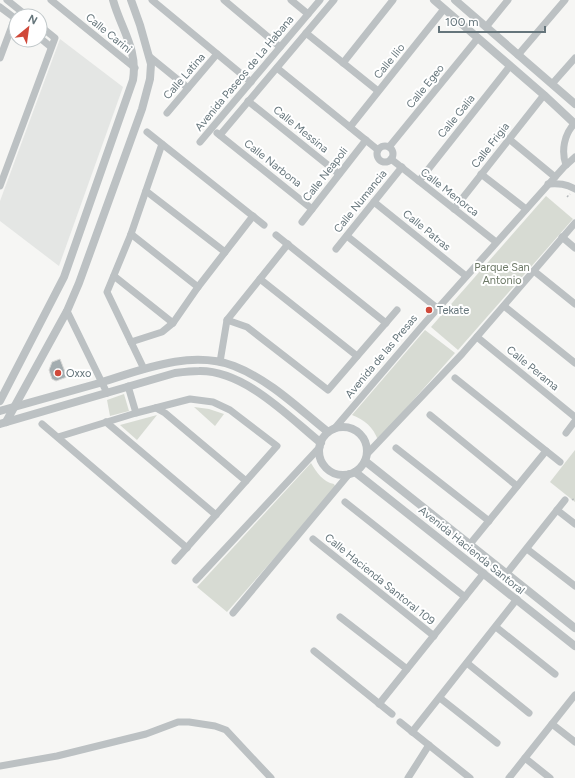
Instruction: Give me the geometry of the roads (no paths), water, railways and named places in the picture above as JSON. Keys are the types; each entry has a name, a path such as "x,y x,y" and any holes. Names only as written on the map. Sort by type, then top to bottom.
{"street":[{"path":"7,0 17,8"},
{"name":"Calle Carini","path":"51,0 135,68"},
{"path":"0,401 64,277 132,82 135,68 132,51 113,0"},
{"path":"3,423 14,407 67,311 79,283 142,109 150,79 150,57 131,0"},
{"path":"152,0 251,82"},
{"path":"224,0 280,47"},
{"path":"292,0 308,14"},
{"name":"Avenida Paseos de La Habana","path":"200,142 320,0"},
{"name":"Avenida Paseos de La Habana","path":"220,135 334,0"},
{"path":"343,63 393,0"},
{"path":"434,0 544,95 575,124 571,127 564,142 563,157 566,165"},
{"path":"455,0 575,104"},
{"path":"486,27 508,0"},
{"path":"518,55 565,0"},
{"path":"0,7 8,13"},
{"name":"Calle Ilio","path":"350,127 444,9"},
{"path":"0,186 55,38 48,32"},
{"path":"306,33 378,92"},
{"path":"0,58 8,37"},
{"name":"Calle Egeo","path":"389,147 478,38"},
{"name":"Calle Latina","path":"166,113 217,54"},
{"path":"150,57 188,88"},
{"path":"552,84 575,58"},
{"name":"Calle Galia","path":"419,181 510,66"},
{"path":"277,68 378,150"},
{"name":"Calle Frigia","path":"454,209 544,95"},
{"name":"Calle Messina","path":"248,102 339,174"},
{"name":"Calle Narbona","path":"211,129 312,209"},
{"path":"147,132 264,225"},
{"path":"509,139 555,177"},
{"name":"Calle Neapoli","path":"302,222 366,140"},
{"path":"144,369 107,292 131,234 162,144"},
{"path":"382,146 389,147 393,153 391,159 386,161 378,157 378,150 382,146"},
{"name":"Avenida de las Presas","path":"331,430 437,308 548,184 575,157"},
{"name":"Calle Menorca","path":"391,159 496,242"},
{"name":"Calle Numancia","path":"336,249 402,167"},
{"path":"481,174 526,209"},
{"path":"548,184 558,183 575,189"},
{"path":"146,191 225,252"},
{"name":"Calle Patras","path":"374,202 466,276"},
{"path":"131,342 162,332 173,323 198,287 253,216"},
{"path":"233,613 352,473 477,337 575,223"},
{"path":"131,234 198,287"},
{"path":"276,235 386,323"},
{"path":"347,236 437,308"},
{"path":"562,238 575,248"},
{"path":"220,362 227,320 288,244"},
{"path":"534,271 575,304"},
{"path":"114,276 173,323"},
{"path":"260,279 357,356"},
{"path":"504,306 575,363"},
{"path":"227,320 247,327 328,390 397,310"},
{"path":"67,311 107,393"},
{"name":"Calle Perama","path":"477,337 575,417"},
{"path":"0,411 144,369 182,361 220,362 240,369 268,385 331,430"},
{"path":"3,423 175,373 200,370 220,374 248,385 320,445"},
{"path":"455,378 560,462"},
{"path":"128,386 136,413"},
{"path":"58,437 136,413 190,399 213,402 230,410 278,446 175,561"},
{"path":"156,408 166,413 246,481"},
{"path":"430,415 517,486"},
{"path":"566,433 575,421"},
{"path":"106,422 216,515"},
{"path":"42,424 186,548"},
{"path":"196,580 320,445 331,430 342,427 351,428 358,432 364,438 367,446 366,458"},
{"path":"320,445 320,456 324,465 331,471 340,474 352,473"},
{"path":"396,448 489,521"},
{"path":"470,544 546,451"},
{"name":"Avenida Hacienda Santoral","path":"366,458 428,511 575,628"},
{"name":"Avenida Hacienda Santoral","path":"352,473 420,522 575,646"},
{"path":"507,573 565,500"},
{"path":"345,502 465,597"},
{"path":"557,510 575,524"},
{"path":"420,522 428,511"},
{"name":"Calle Hacienda Santoral 109","path":"313,539 434,636"},
{"path":"527,549 575,586"},
{"name":"Calle Hacienda Santoral 109","path":"379,704 484,573"},
{"path":"412,732 517,600"},
{"path":"340,617 407,669"},
{"path":"558,632 565,620"},
{"path":"496,627 555,674"},
{"path":"314,651 392,714"},
{"path":"467,663 529,713"},
{"path":"509,778 575,695"},
{"path":"440,698 497,743"},
{"path":"0,766 58,756 146,734 178,722 189,722 215,726 226,730 271,778"},
{"path":"400,722 470,778"},
{"path":"552,724 575,742"},
{"path":"408,778 429,745"},
{"path":"525,758 550,778"}],"place":[{"name":"Tekate","path":"429,310"},
{"name":"Oxxo","path":"58,373"}],"park label":[{"name":"Parque San Antonio","path":"502,273"}]}
